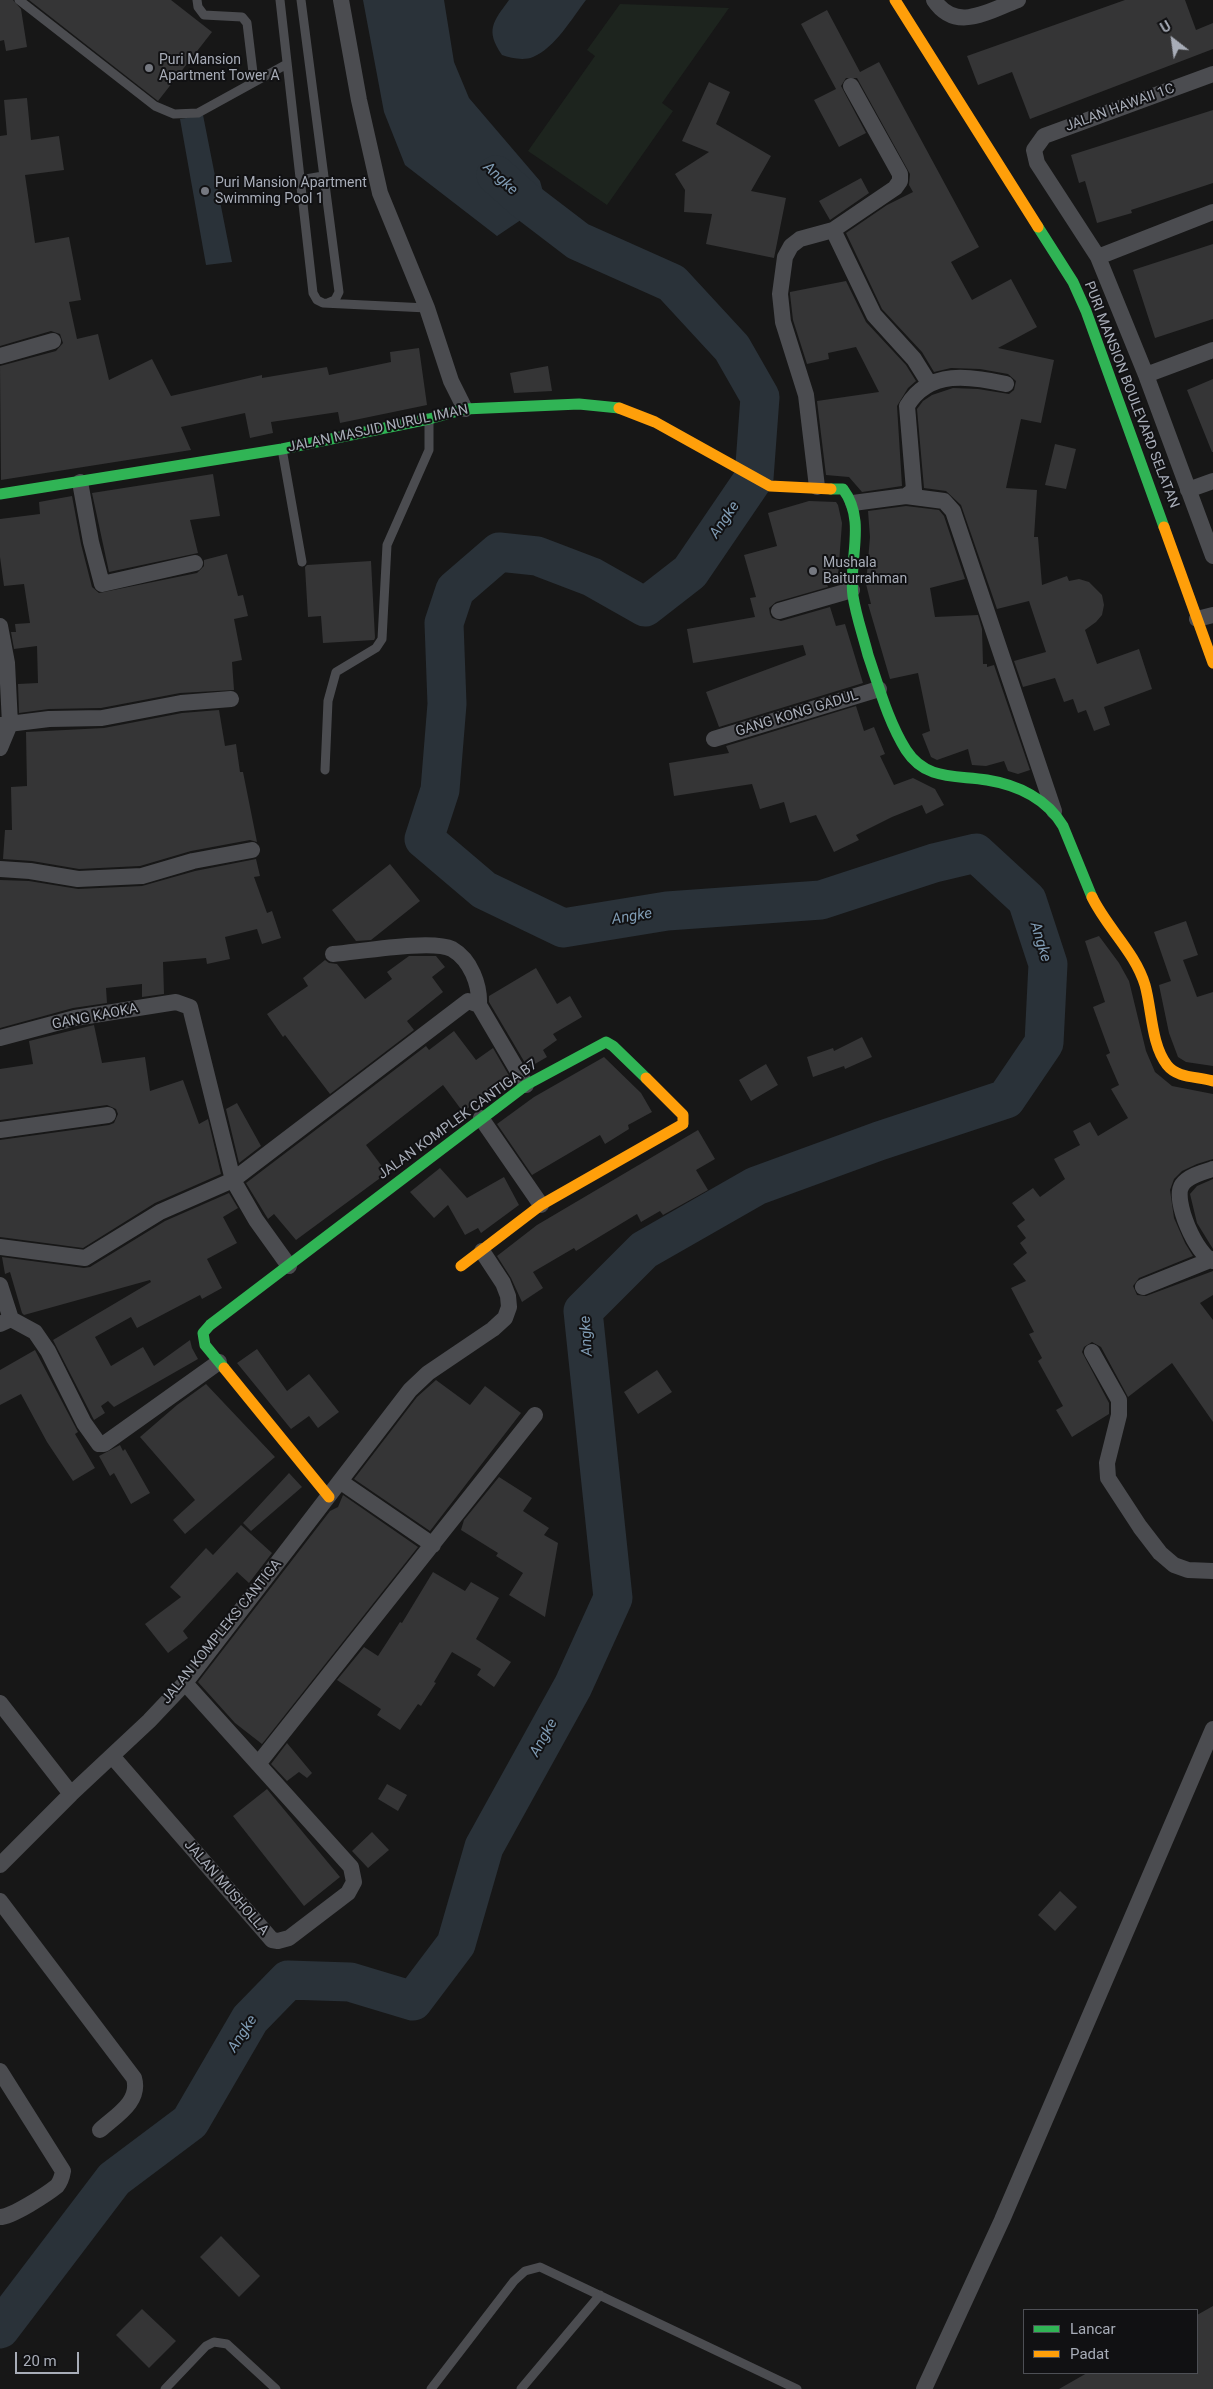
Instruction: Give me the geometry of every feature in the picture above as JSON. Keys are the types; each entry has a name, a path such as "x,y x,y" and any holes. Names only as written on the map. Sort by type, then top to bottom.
{"street":[{"path":"341,0 359,100 380,193 427,308 451,381 465,409"},
{"name":"PURI MANSION BOULEVARD SELATAN","path":"895,0 1073,282 1205,617 1213,663"},
{"path":"934,0 949,15 959,19 973,17 1018,0"},
{"name":"JALAN HAWAII 1C","path":"1098,257 1037,164 1034,150 1044,136 1213,74"},
{"path":"851,86 900,174 900,181 895,188 833,230 800,239 791,246 785,257 780,294 783,322 806,395 817,487 842,489 850,496 853,503 855,539 852,590 857,618 879,688 905,747 917,763 932,773 947,778 979,779 1002,784 1032,796 1055,814"},
{"path":"1213,212 1098,257 1146,376 1213,556"},
{"path":"833,230 874,314 914,360 929,383"},
{"path":"0,356 52,341"},
{"path":"1146,376 1213,350"},
{"path":"906,496 915,487 907,423 908,406 913,396 929,383 947,377 980,378 1006,384"},
{"name":"JALAN MASJID NURUL IMAN","path":"0,494 282,449 428,419 465,409 579,404 623,408 655,422 770,486 790,488 817,487"},
{"path":"1188,490 1213,481"},
{"path":"80,482 91,542 102,584 194,563"},
{"path":"853,503 906,496 944,501 953,511 1055,814 1068,834 1092,899 1130,952 1142,976 1158,1042 1166,1065 1179,1075 1213,1081"},
{"path":"779,612 852,590"},
{"path":"0,626 7,663 5,724 0,748"},
{"name":"GANG KONG GADUL","path":"714,739 879,688"},
{"path":"5,724 49,719 102,718 181,703 231,699"},
{"path":"0,869 30,871 78,879 142,876 193,861 252,850"},
{"path":"334,954 432,944 452,949 469,965 480,988 479,1005 526,1085"},
{"path":"0,1247 85,1258 160,1212 233,1180 459,1006 468,1001 479,1005"},
{"name":"GANG KAOKA","path":"0,1038 75,1018 176,1002 190,1007 233,1180"},
{"name":"JALAN KOMPLEK CANTIGA B7","path":"219,1362 205,1345 203,1333 210,1325 526,1085 599,1044 606,1042 613,1046 683,1115 683,1124 541,1205"},
{"path":"0,1130 108,1115"},
{"path":"461,1266 541,1205 482,1118"},
{"path":"1212,1260 1202,1253 1186,1222 1180,1207 1178,1194 1182,1185 1192,1177 1213,1169"},
{"path":"233,1180 256,1220 289,1266"},
{"path":"433,1544 342,1482 410,1390 428,1373 493,1329 505,1318 509,1307 508,1296 503,1283 482,1250"},
{"path":"1143,1287 1212,1260"},
{"path":"0,1285 6,1321 35,1332 48,1351 84,1423 99,1444 104,1444 219,1362 329,1497"},
{"path":"1092,1352 1119,1400 1120,1407 1107,1463 1108,1478 1140,1527 1160,1553 1174,1565 1188,1570 1213,1572"},
{"path":"185,1683 258,1764 535,1415"},
{"name":"JALAN KOMPLEKS CANTIGA","path":"0,1865 70,1794 112,1756 185,1683 342,1482"},
{"path":"0,1703 70,1794"},
{"path":"924,2389 1002,2220 1213,1729"},
{"name":"JALAN MUSHOLLA","path":"112,1756 272,1940 278,1941 289,1938 348,1893 354,1882 350,1867 258,1764"},
{"path":"0,1901 134,2078 136,2093 130,2103 100,2130"},
{"path":"0,2071 64,2171 62,2179 56,2186 11,2214 0,2217"}],"lane":[{"path":"19,0 155,106 174,114 198,113 287,64"},
{"path":"197,0 198,7 204,15 242,17 247,23 254,81"},
{"path":"280,0 313,293 317,300 328,303 427,308"},
{"path":"301,0 338,292 335,300 328,303"},
{"path":"300,180 323,176"},
{"path":"325,770 328,701 336,672 376,648 382,638 387,545 429,450 428,419"},
{"path":"282,449 302,562"},
{"path":"431,2389 514,2281 525,2271 540,2266 797,2389"},
{"path":"521,2389 600,2294"},
{"path":"165,2389 206,2346 219,2342 227,2344 276,2389"}],"shaded area":[{"path":"620,4 729,8 662,103 673,111 607,205 528,151 595,56 587,50"}],"water":[{"path":"363,0 444,0 454,62 469,98 540,181 546,203 497,236 405,165 384,112"},
{"path":"509,0 586,0 563,32 549,47 533,57 521,59 502,55 494,39 493,26 495,20"},
{"name":"Puri Mansion Apartment Swimming Pool 1","path":"203,115 232,262 206,265 180,119"}],"building":[{"path":"0,0 13,0 21,9 27,47 6,51 4,40 0,41"},
{"name":"Puri Mansion Apartment Tower A","path":"29,0 171,0 212,32 158,101"},
{"path":"1125,0 1185,0 1196,30 1213,23 1213,49 1030,119 1012,72 978,85 967,56"},
{"path":"827,10 860,72 879,62 979,247 951,262 972,300 1011,279 1037,327 998,348 1054,360 1041,423 1021,419 1006,488 1037,490 1034,537 1038,537 1042,585 1067,576 1069,581 1079,579 1089,582 1102,595 1104,605 1102,615 1085,630 1097,664 1139,649 1152,689 1104,707 1110,725 1094,731 1086,710 1078,713 1073,699 1064,702 1055,678 1023,687 1014,661 1046,652 1029,601 997,609 961,505 946,491 924,488 917,409 923,401 932,395 953,388 978,389 1009,394 1014,390 1016,381 1008,374 980,369 951,368 934,372 922,352 882,309 846,233 887,205 913,192 909,185 910,174 857,78 846,78 841,86 866,133 839,147 814,100 836,89 801,24"},
{"path":"709,82 730,92 716,124 771,156 751,191 786,198 774,258 706,244 712,214 684,212 685,190 675,174 709,152 682,141"},
{"path":"27,98 31,140 59,136 64,170 25,175 35,243 69,237 81,300 69,302 77,339 98,334 109,380 152,359 171,396 262,375 262,378 327,367 329,375 391,362 390,352 419,348 427,405 340,423 338,412 271,422 273,433 250,438 245,413 181,427 191,450 1,480 0,366 56,351 63,343 60,334 51,331 0,346 0,136 7,135 4,100"},
{"path":"1213,110 1213,183 1131,210 1132,213 1097,223 1085,181 1079,183 1071,155"},
{"path":"861,178 869,193 830,220 819,201"},
{"path":"1213,244 1213,319 1155,338 1133,270"},
{"path":"846,281 866,322 906,365 916,381 908,388 897,406 902,486 862,492 849,477 826,475 817,401 879,392 856,347 828,353 829,359 807,364 793,320 790,292"},
{"path":"548,366 552,391 514,393 510,373"},
{"path":"1213,379 1213,452 1212,452 1187,390"},
{"path":"1055,444 1076,449 1066,489 1045,485"},
{"path":"213,474 220,516 190,520 198,553 109,572 92,493"},
{"path":"72,496 81,544 92,587 99,593 197,573 204,566 204,560 227,554 238,596 243,595 248,616 234,619 242,660 232,662 234,690 180,693 101,708 49,709 19,713 18,684 38,683 37,646 14,649 11,632 16,632 15,624 30,623 24,584 4,586 0,557 0,519 40,514 39,502"},
{"path":"809,501 836,502 838,505 842,523 838,576 825,579 828,587 776,602 769,608 770,614 772,618 781,621 830,607 836,626 845,624 863,683 719,727 706,692 806,655 803,645 693,663 687,629 755,617 750,598 756,597 744,555 777,546 768,513"},
{"path":"906,506 939,510 944,516 965,579 930,588 935,617 978,615 982,629 983,664 987,664 987,667 994,665 1030,770 1018,774 1008,771 1004,761 986,766 972,765 968,749 937,760 931,757 922,734 930,731 918,673 890,679 868,604 871,604 866,584 870,537 868,511"},
{"path":"371,561 374,640 323,643 321,616 308,617 305,567 307,565"},
{"path":"856,706 864,731 874,727 885,754 880,756 894,785 913,778 935,789 944,805 926,814 922,805 892,817 856,835 859,840 834,852 816,815 790,823 784,802 760,809 752,784 674,796 669,763 729,753 726,746"},
{"path":"219,710 225,746 236,744 240,772 243,772 257,842 250,840 191,851 140,866 79,869 32,861 3,859 5,830 12,830 11,787 27,786 26,732 104,728 182,713"},
{"path":"256,859 260,876 254,877 267,913 272,911 281,938 262,944 257,929 225,937 230,959 207,964 206,958 163,962 164,994 142,997 142,984 106,988 107,1003 73,1008 0,1028 0,880 29,881 78,889 142,886 195,871"},
{"path":"390,864 420,901 371,940 356,941 332,910"},
{"path":"1186,921 1198,955 1183,960 1197,997 1213,992 1213,1066 1186,1062 1178,1057 1169,1033 1159,985 1171,981 1154,932"},
{"path":"1099,936 1119,963 1129,981 1146,1051 1155,1072 1172,1086 1213,1094 1213,1159 1182,1171 1174,1179 1170,1190 1174,1218 1193,1256 1139,1278 1133,1286 1137,1295 1146,1296 1213,1271 1213,1295 1200,1303 1213,1320 1213,1422 1172,1363 1128,1397 1101,1347 1092,1342 1084,1347 1082,1352 1109,1403 1109,1414 1072,1437 1056,1410 1063,1406 1038,1361 1042,1358 1029,1334 1034,1332 1011,1288 1026,1281 1013,1264 1027,1253 1020,1243 1026,1238 1017,1226 1025,1220 1012,1203 1033,1188 1040,1197 1065,1179 1054,1159 1080,1145 1073,1131 1090,1122 1098,1136 1128,1118 1111,1089 1119,1085 1106,1055 1110,1053 1093,1007 1105,1002 1085,941"},
{"path":"409,956 436,956 445,967 432,977 443,992 407,1021 414,1030 330,1094 285,1035 283,1037 267,1014 308,986 303,978 325,960 329,963 337,964 365,999 392,979 387,972"},
{"path":"536,968 557,1004 570,996 582,1017 553,1034 557,1040 543,1050 547,1057 528,1068 489,1002 489,996"},
{"path":"94,1025 102,1063 145,1057 150,1091 183,1080 199,1124 208,1119 221,1174 155,1203 83,1248 0,1237 0,1140 109,1125 114,1123 118,1114 116,1109 107,1105 0,1120 0,1069 33,1064 29,1041"},
{"path":"454,1031 476,1060 493,1048 511,1079 479,1103 478,1100 463,1112 443,1085 366,1145 387,1173 296,1240 274,1214 268,1219 246,1183 426,1046 429,1050"},
{"path":"862,1037 872,1057 845,1069 844,1066 813,1077 807,1057 833,1048 834,1051"},
{"path":"604,1057 641,1093 652,1112 628,1125 629,1129 605,1144 600,1135 532,1175 497,1124 534,1097"},
{"path":"766,1064 778,1085 751,1101 739,1080"},
{"path":"237,1103 261,1146 239,1163 226,1109"},
{"path":"698,1130 715,1159 696,1170 708,1190 663,1215 660,1211 641,1222 637,1214 576,1251 574,1248 533,1272 543,1288 522,1302 511,1278 497,1256 537,1225"},
{"path":"440,1168 467,1198 504,1177 519,1205 481,1233 478,1228 465,1235 448,1205 434,1218 410,1192"},
{"path":"1213,1179 1213,1249 1197,1223 1190,1194 1197,1186"},
{"path":"229,1193 238,1208 223,1217 237,1243 207,1259 222,1288 202,1299 200,1295 137,1328 131,1317 95,1337 111,1366 143,1347 154,1366 190,1340 198,1359 114,1407 108,1401 101,1406 105,1413 94,1420 53,1340 151,1282 150,1280 24,1315 10,1272 5,1274 2,1257 84,1268 90,1267 165,1221"},
{"path":"257,1349 287,1391 309,1374 339,1412 318,1428 309,1416 291,1429 237,1363"},
{"path":"35,1350 78,1432 75,1434 95,1468 73,1481 47,1442 21,1394 0,1405 0,1370"},
{"path":"657,1370 672,1392 638,1414 624,1392"},
{"path":"436,1380 470,1405 485,1386 521,1413 430,1531 354,1479 417,1397"},
{"path":"206,1384 275,1457 185,1534 173,1520 195,1500 140,1437 177,1405"},
{"path":"120,1445 123,1451 125,1449 150,1493 131,1504 114,1473 110,1476 99,1456"},
{"path":"289,1473 302,1487 251,1531 243,1523"},
{"path":"499,1477 532,1498 523,1511 549,1528 544,1535 558,1543 545,1617 509,1595 523,1573 496,1556 498,1553 461,1530 464,1520"},
{"path":"343,1495 418,1547 262,1744 235,1723 198,1682 330,1511 338,1507"},
{"path":"241,1525 272,1553 249,1583 237,1572 183,1631 188,1638 168,1653 145,1624 181,1597 170,1587 206,1548 213,1555"},
{"path":"433,1572 465,1591 471,1582 499,1598 476,1639 511,1662 494,1687 477,1675 481,1669 452,1652 434,1682 436,1683 421,1706 418,1704 400,1730 377,1715 381,1709 337,1680 364,1647 378,1656 400,1622 402,1623"},
{"path":"287,1743 312,1773 307,1778 299,1772 287,1781 271,1764"},
{"path":"387,1784 407,1795 398,1811 378,1799"},
{"path":"267,1789 340,1877 304,1906 233,1816"},
{"path":"372,1832 389,1850 368,1868 352,1851"},
{"path":"1060,1891 1077,1907 1055,1931 1038,1915"},
{"path":"221,2236 260,2276 239,2297 200,2257"},
{"path":"1213,2306 1213,2389 1059,2389 1085,2374 1198,2374 1198,2314"},
{"path":"142,2309 176,2341 149,2368 116,2335"}],"waterway":[{"name":"Angke","path":"0,2329 114,2179 190,2122 250,2019 288,1980 350,1982 413,2001 456,1944 484,1847 573,1686 613,1598 583,1311 644,1250 756,1186 879,1141 1006,1099 1044,1043 1048,964 1027,900 976,853 934,863 821,900 667,911 563,928 484,890 424,839 440,790 447,704 444,623 455,590 499,552 537,556 592,577 645,607 690,572 754,478 760,397 732,348 672,283 578,241 523,199 496,175"}],"traffic: fast":[{"path":"1038,227 1073,282 1086,311 1164,527"},
{"path":"0,494 282,449 429,419 465,409 579,404 619,408"},
{"path":"831,489 843,489 850,501 854,514 855,541 852,582 856,611 884,704 906,750 914,760 932,772 999,782 1031,795 1049,808 1063,826 1092,897"},
{"path":"224,1368 205,1345 203,1333 210,1325 526,1085 606,1042 613,1046 646,1078"}],"traffic: slow":[{"path":"895,0 1038,227"},
{"path":"619,408 655,422 770,486 831,489"},
{"path":"1164,527 1213,663"},
{"path":"1092,897 1135,962 1140,973 1145,985 1155,1037 1167,1065 1182,1075 1213,1081"},
{"path":"461,1266 541,1205 683,1124 683,1115 646,1078"},
{"path":"224,1368 329,1497"}],"place":[{"name":"Puri Mansion Apartment Tower A","path":"149,68"},
{"name":"Puri Mansion Apartment Swimming Pool 1","path":"205,191"},
{"name":"Mushala Baiturrahman","path":"813,571"}]}
